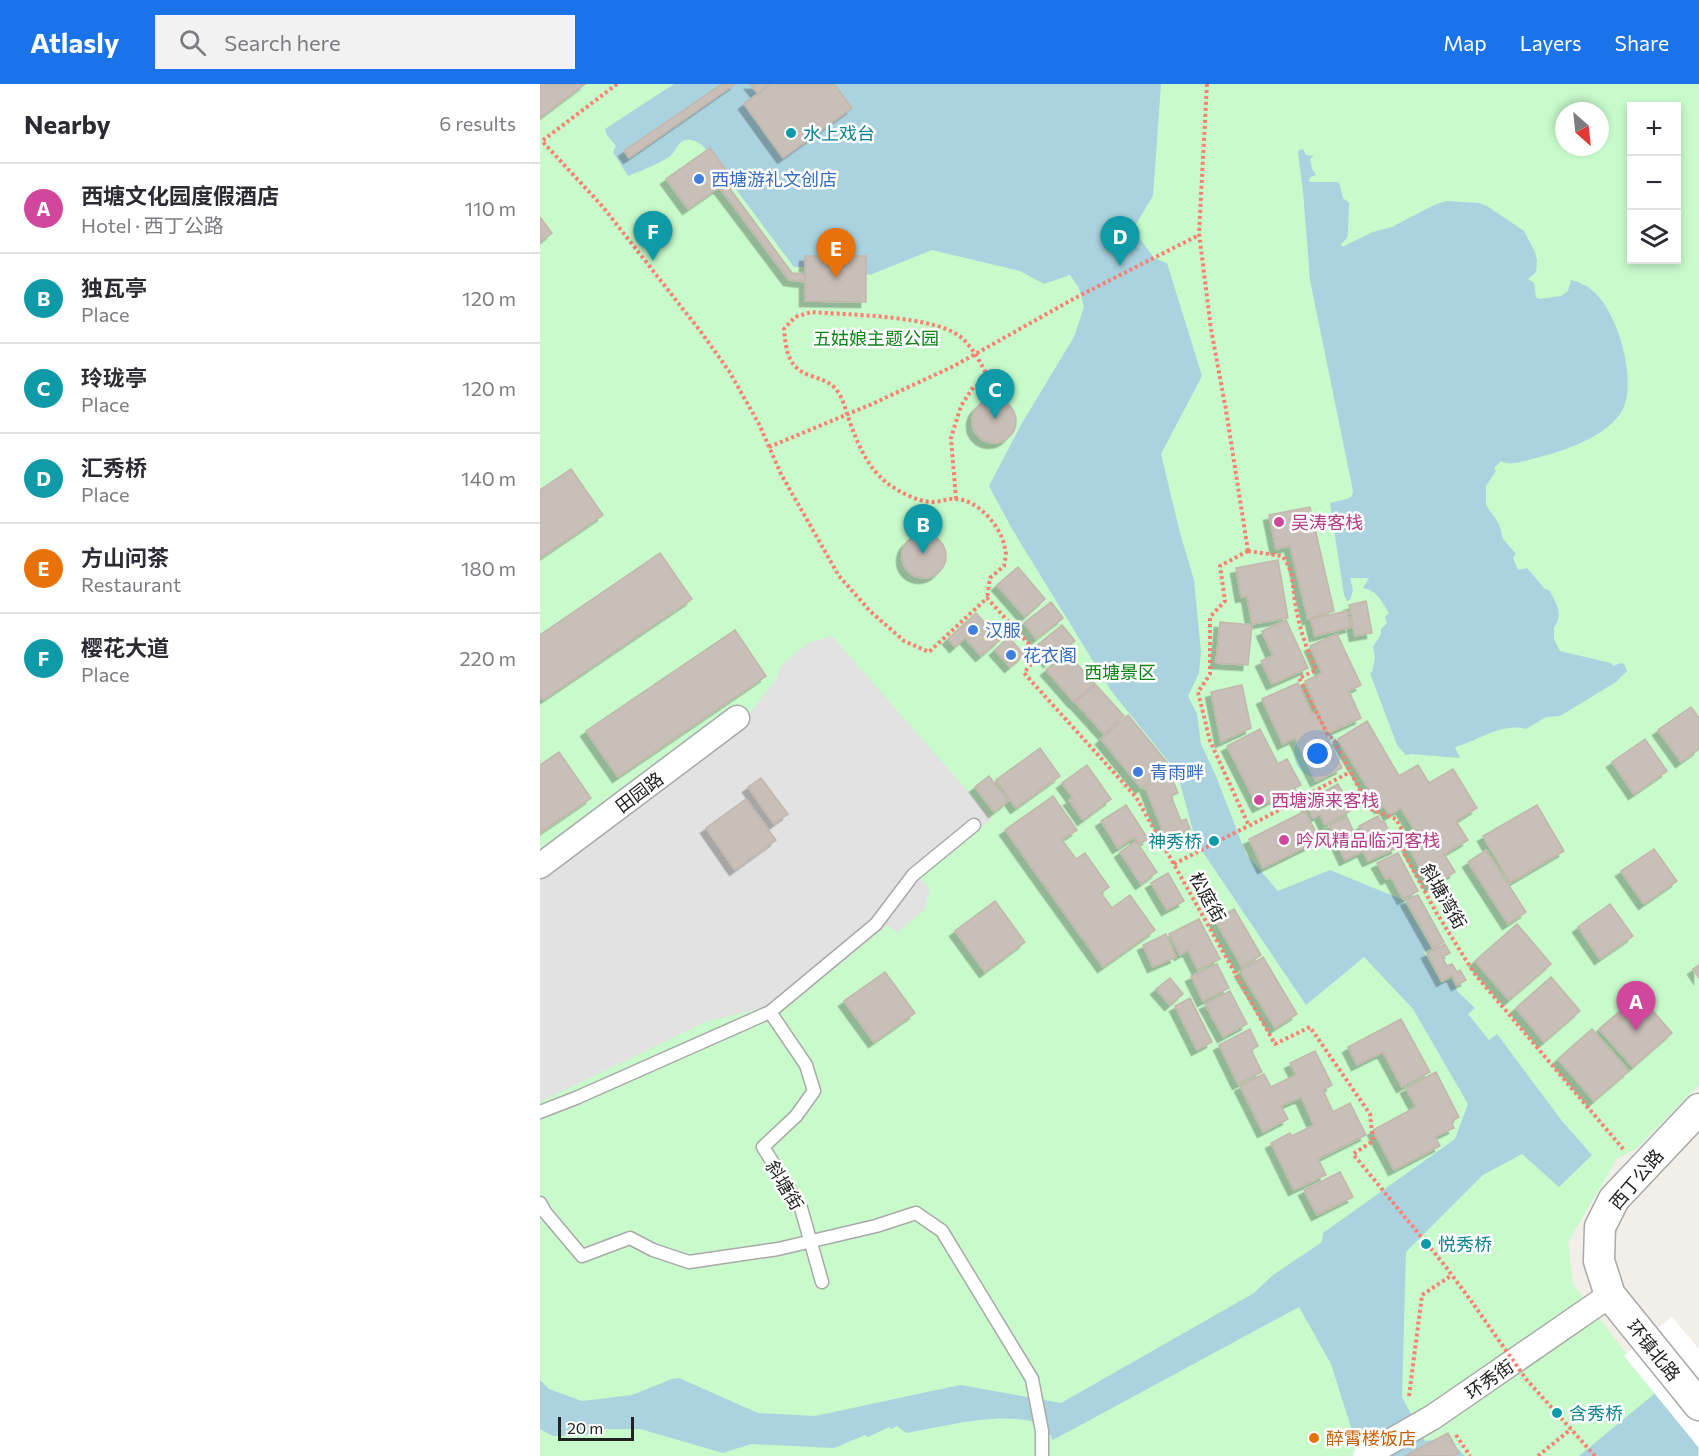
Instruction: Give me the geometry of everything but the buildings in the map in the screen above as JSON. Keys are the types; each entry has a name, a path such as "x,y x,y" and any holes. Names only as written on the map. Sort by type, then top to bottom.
{"street":[{"name":"田园路","path":"540,866 737,718"},
{"name":"西丁公路","path":"1610,1295 1599,1261 1600,1227 1614,1198 1699,1109"},
{"name":"环镇北路","path":"1610,1295 1699,1405"},
{"name":"环秀街","path":"1365,1456 1433,1417 1610,1295"}],"lane":[{"path":"540,1112 586,1094 770,1012 876,924 913,875 974,825"},
{"name":"斜塘街","path":"770,1012 806,1065 814,1091 796,1116 763,1147 801,1208 822,1282"},
{"path":"540,1203 582,1256 630,1238 653,1250 689,1262 743,1255 811,1241 916,1214 942,1231 1032,1379 1042,1431 1042,1456"}],"path":[{"path":"617,84 542,141 603,207 702,332 729,371 781,474 839,576 870,611 904,641 929,652 987,598 990,579 1004,566 1006,549 989,517 973,504 956,499 931,502 908,496 887,483 869,464 859,447 836,389 827,382 801,373 786,353 784,329 795,317 811,312 924,322 949,329 964,340 992,384 974,386 957,417 951,438 956,499"},
{"path":"1206,84 1199,235 1211,329 1248,550 1220,566 1225,601 1210,617 1210,674 1198,693 1210,741 1249,826"},
{"path":"769,447 913,385 975,355 1075,298 1199,235"},
{"name":"斜塘湾街","path":"1248,550 1282,556 1290,565 1294,582 1294,601 1305,647 1316,670 1299,678 1370,809 1396,819 1407,839 1403,851 1436,912 1474,973 1641,1170"},
{"name":"松庭街","path":"987,598 1029,643 1035,660 1024,674 1136,797 1275,1044 1310,1026 1370,1114 1373,1141 1353,1154 1452,1275"},
{"path":"1174,864 1350,772"},
{"path":"1409,1396 1422,1295 1452,1275 1526,1379 1595,1456"},
{"path":"1538,1456 1571,1429"},
{"path":"1456,1435 1470,1456"}],"green space":[{"name":"西塘景区","path":"540,84 1699,84 1699,1085 1637,1148 1617,1159 1568,1242 1573,1284 1622,1348 1699,1440 1699,1456 540,1456"}],"shaded area":[{"path":"832,636 992,819 918,875 930,890 924,910 897,933 888,925 796,1000 708,1021 540,1102 540,881 738,729 776,679 781,666 808,643"}],"water":[{"path":"674,84 1161,84 1153,196 1133,229 1154,258 1167,263 1202,376 1161,454 1194,580 1201,652 1199,673 1188,696 1197,714 1201,744 1246,854 1278,891 1330,870 1403,900 1431,948 1424,952 1441,983 1451,979 1458,992 1475,1008 1468,1014 1489,1040 1497,1034 1562,1121 1592,1155 1559,1187 1522,1154 1483,1175 1406,1252 1402,1397 1425,1441 1447,1438 1465,1456 1360,1456 1331,1364 1299,1307 1053,1440 1043,1426 1013,1419 976,1420 906,1433 897,1426 891,1429 889,1427 868,1437 865,1435 834,1448 751,1444 723,1453 640,1429 603,1429 582,1436 553,1436 540,1429 540,1380 549,1389 582,1401 632,1395 679,1378 758,1413 815,1416 960,1385 1061,1403 1254,1293 1273,1275 1322,1242 1323,1233 1455,1139 1468,1104 1413,1009 1364,957 1306,1005 1196,842 1177,772 1112,692 1012,529 989,486 1022,423 1074,337 1084,307 1079,288 1070,275 1044,284 1020,271 932,250 870,275 866,274 866,256 806,256 805,267 794,267 729,180 732,178 710,148 706,150 695,141 684,140 669,157 628,176 613,152 616,146 605,129"},
{"path":"1303,149 1306,155 1314,156 1310,159 1316,175 1310,177 1309,182 1339,182 1343,198 1349,203 1348,234 1341,244 1342,247 1373,232 1392,227 1446,201 1479,203 1524,231 1537,260 1536,272 1528,279 1534,283 1536,297 1539,299 1561,296 1568,291 1571,280 1587,286 1603,303 1611,316 1623,348 1628,381 1627,396 1623,409 1616,419 1597,435 1572,447 1518,462 1501,461 1494,468 1496,471 1486,486 1486,505 1499,524 1503,539 1516,554 1513,558 1518,570 1527,568 1545,589 1549,590 1554,599 1559,613 1554,627 1554,639 1560,651 1611,663 1613,666 1621,663 1627,671 1616,682 1560,716 1546,717 1526,729 1499,730 1455,747 1460,758 1406,755 1397,745 1370,673 1375,658 1373,647 1381,634 1381,629 1387,623 1385,617 1389,613 1376,594 1363,588 1369,578 1350,578 1353,590 1350,600 1347,601 1344,595 1330,503 1347,499 1352,496 1353,491 1310,280 1298,153"},
{"path":"1699,1357 1698,1456 1579,1456"}],"pier":[{"path":"1672,1317 1699,1349 1699,1448 1624,1356"}],"place":[{"name":"水上戏台","path":"791,133"},
{"name":"西塘游礼文创店","path":"699,179"},
{"name":"樱花大道","path":"653,261"},
{"name":"汇秀桥","path":"1120,266"},
{"name":"方山问茶","path":"836,278"},
{"name":"玲珑亭","path":"995,419"},
{"name":"吴涛客栈","path":"1279,522"},
{"name":"独瓦亭","path":"923,554"},
{"name":"汉服","path":"973,630"},
{"name":"花衣阁","path":"1011,655"},
{"name":"青雨畔","path":"1138,772"},
{"name":"西塘源来客栈","path":"1259,800"},
{"name":"吟风精品临河客栈","path":"1284,840"},
{"name":"神秀桥","path":"1214,841"},
{"name":"西塘文化园度假酒店","path":"1636,1031"},
{"name":"悦秀桥","path":"1426,1244"},
{"name":"含秀桥","path":"1557,1413"},
{"name":"醉霄楼饭店","path":"1314,1438"}],"park label":[{"name":"五姑娘主题公园","path":"876,338"}]}
